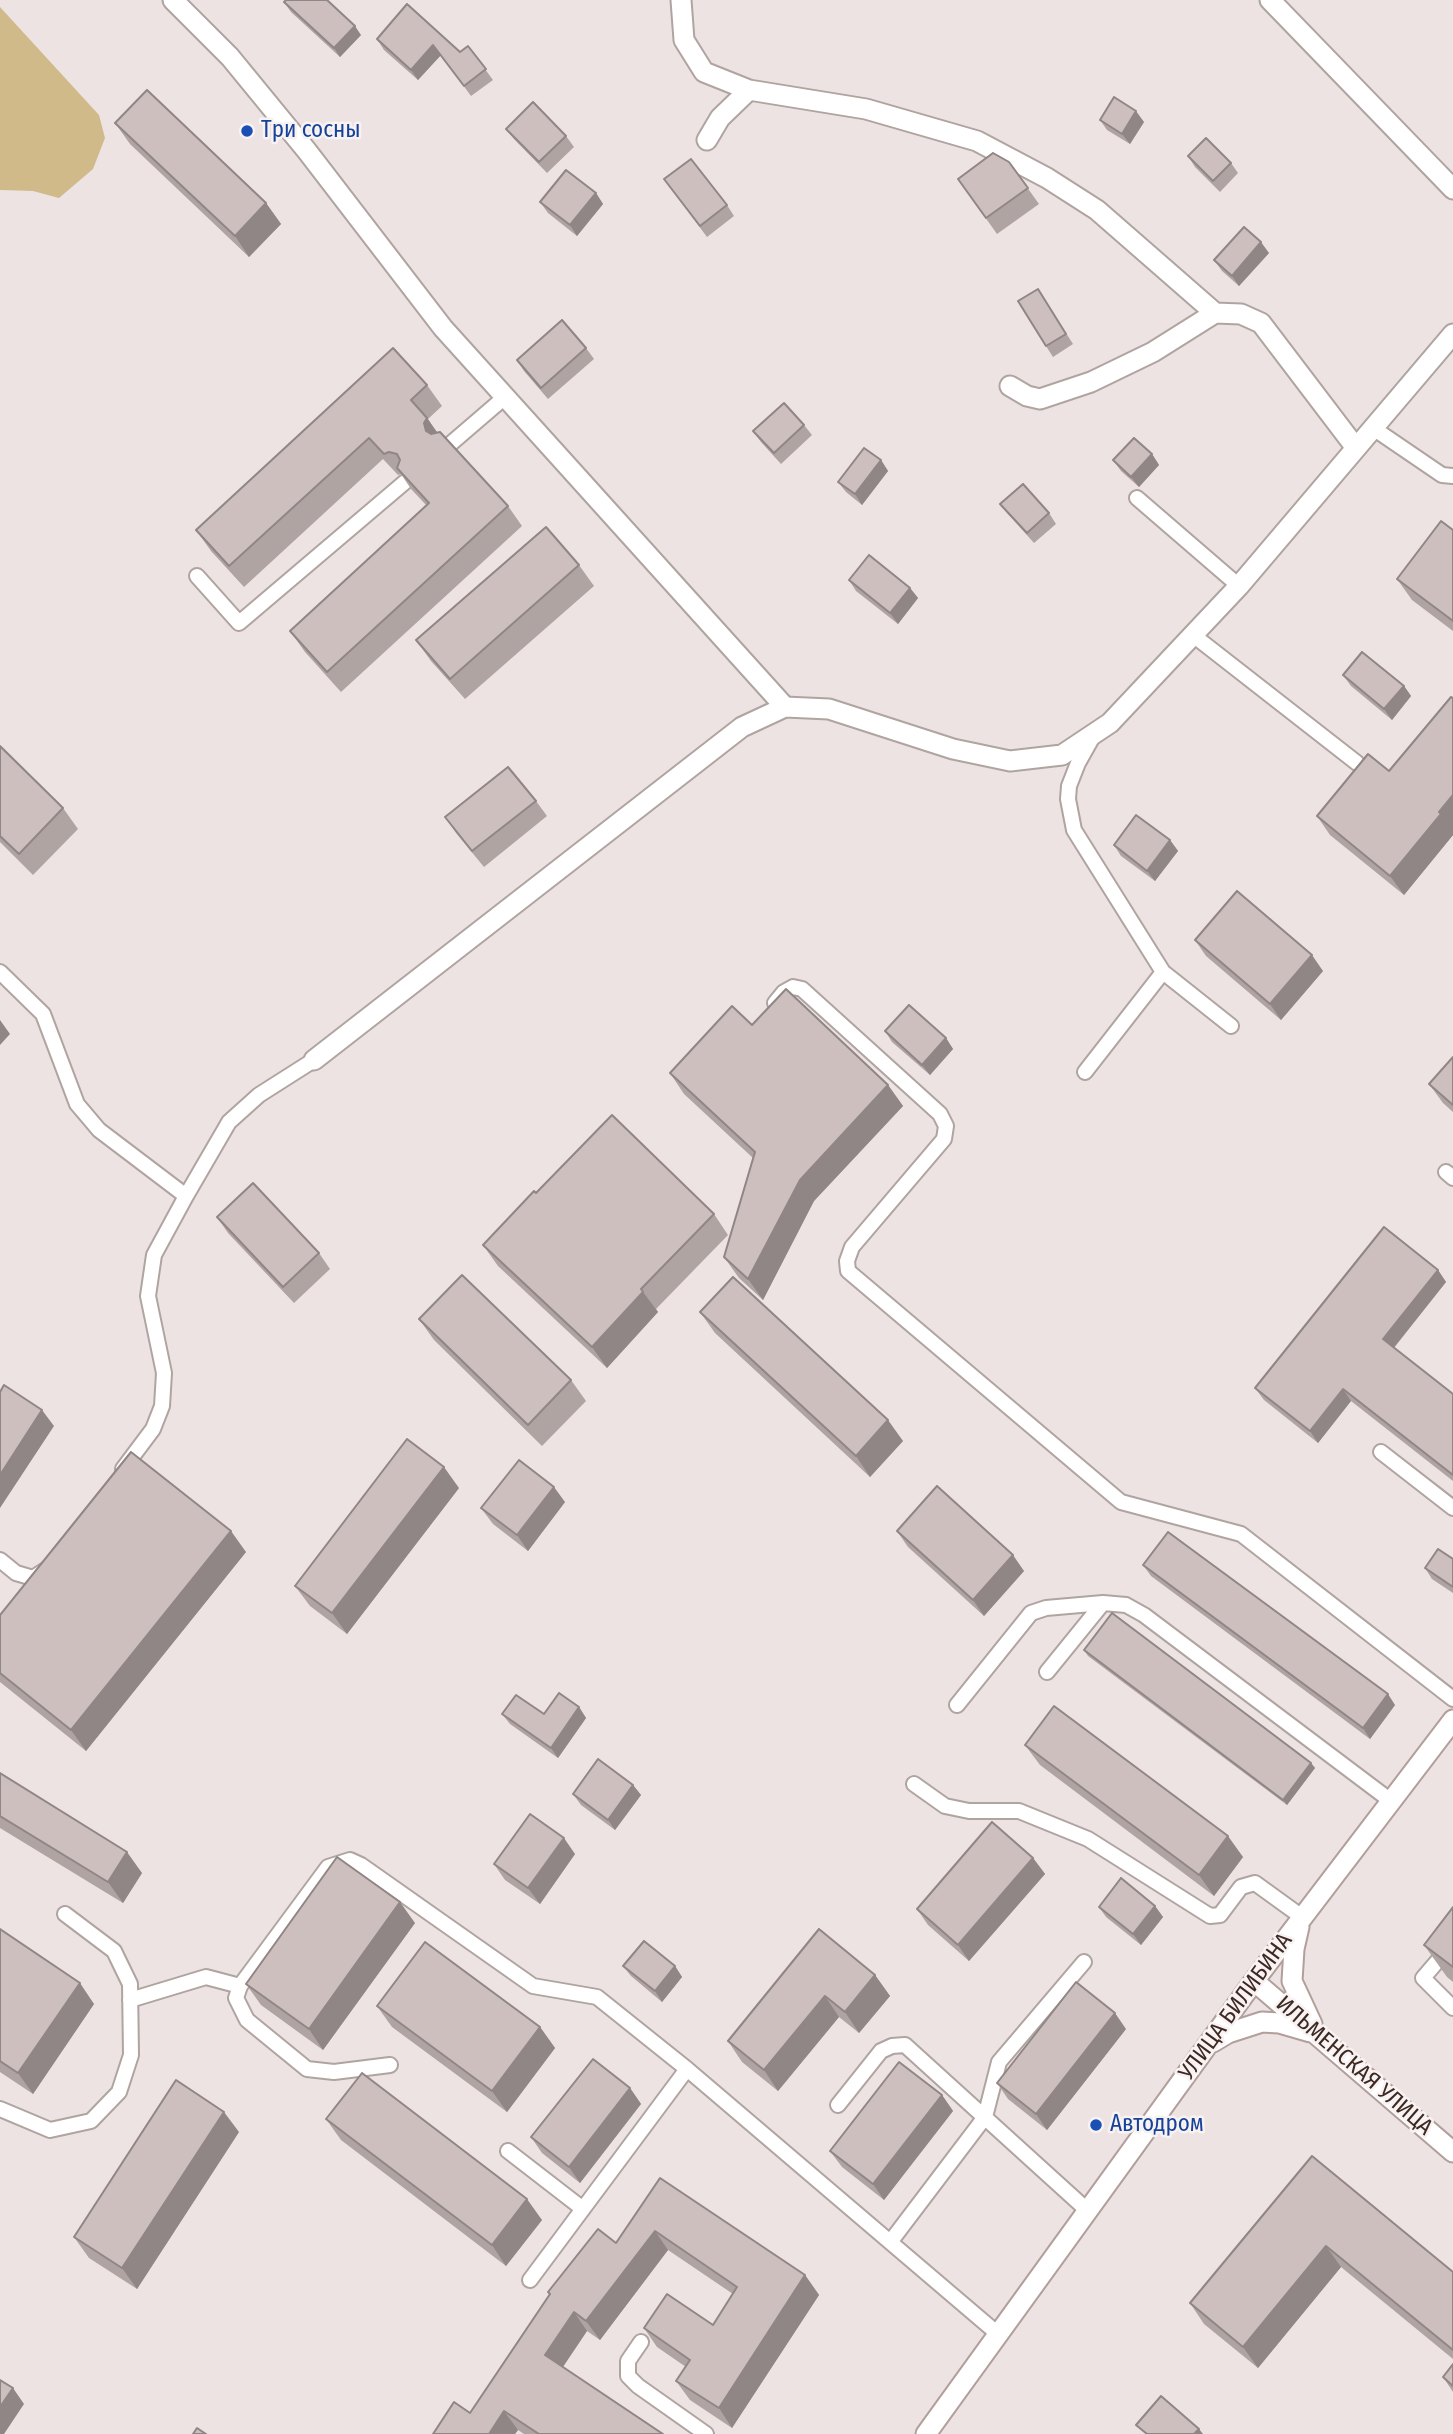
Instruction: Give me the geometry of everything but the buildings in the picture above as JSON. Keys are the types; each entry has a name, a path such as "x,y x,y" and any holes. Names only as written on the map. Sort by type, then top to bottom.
{"street":[{"path":"173,0 230,57 307,151 443,328 785,708"},
{"path":"681,0 684,40 704,72 749,90 866,108 977,141 1046,178 1097,210 1215,313"},
{"path":"1270,0 1453,189"},
{"path":"706,140 720,118 749,90"},
{"path":"1010,386 1027,396 1040,399 1091,382 1153,352 1215,313 1241,314 1261,323 1356,448"},
{"path":"314,1060 742,727 785,708 829,709 953,749 1010,761 1062,755 1110,723 1239,586 1453,334"},
{"name":"УЛИЦА БИЛИБИНА","path":"926,2434 1206,2046 1453,1720"},
{"path":"1302,1917 1294,1949 1292,1981 1317,2034"},
{"name":"ИЛЬМЕНСКАЯ УЛИЦА","path":"1254,1981 1453,2152"},
{"path":"1206,2046 1228,2033 1262,2022 1279,2023 1317,2034"}],"lane":[{"path":"448,446 505,397"},
{"path":"1373,428 1442,475 1453,476"},
{"path":"197,576 239,624 405,482"},
{"path":"1137,498 1239,586"},
{"path":"1193,635 1357,763"},
{"path":"1094,734 1069,786 1068,799 1073,830 1163,972 1231,1026"},
{"path":"0,972 43,1014 77,1104 99,1130 186,1196"},
{"path":"1085,1072 1163,972"},
{"path":"770,1009 784,992 793,987 802,989 940,1114 946,1126 944,1139 852,1247 847,1261 848,1271 1121,1502 1241,1534 1453,1699"},
{"path":"113,1482 153,1429 162,1406 164,1373 148,1296 155,1255 229,1122 259,1095 314,1060"},
{"path":"1381,1452 1453,1508"},
{"path":"0,1560 16,1573 33,1578 50,1567 57,1556"},
{"path":"1047,1672 1102,1603"},
{"path":"957,1705 1031,1613 1046,1608 1102,1603 1126,1605 1144,1615 1391,1801"},
{"path":"914,1784 945,1805 969,1811 1019,1811 1088,1839 1210,1916 1220,1915 1241,1887 1255,1883 1302,1917"},
{"path":"390,2065 334,2072 306,2069 247,2020 236,1998 240,1986 328,1867 350,1860 361,1865 533,1986 597,1997 687,2069 998,2334"},
{"path":"0,2109 50,2130 92,2121 119,2092 131,2055 130,1984 114,1951 65,1914"},
{"path":"1453,1943 1423,1978 1453,2008"},
{"path":"891,2241 985,2117 999,2062 1084,1962"},
{"path":"130,2000 206,1978 240,1986"},
{"path":"838,2105 881,2051 891,2046 905,2045 1088,2211"},
{"path":"530,2280 687,2069"},
{"path":"508,2151 583,2208"},
{"path":"640,2342 628,2361 628,2376 706,2434"}],"shaded area":[{"path":"0,7 99,115 105,138 93,169 59,198 33,191 0,190"}],"place":[{"name":"Три сосны","path":"247,131"},
{"name":"Автодром","path":"1096,2125"}]}
